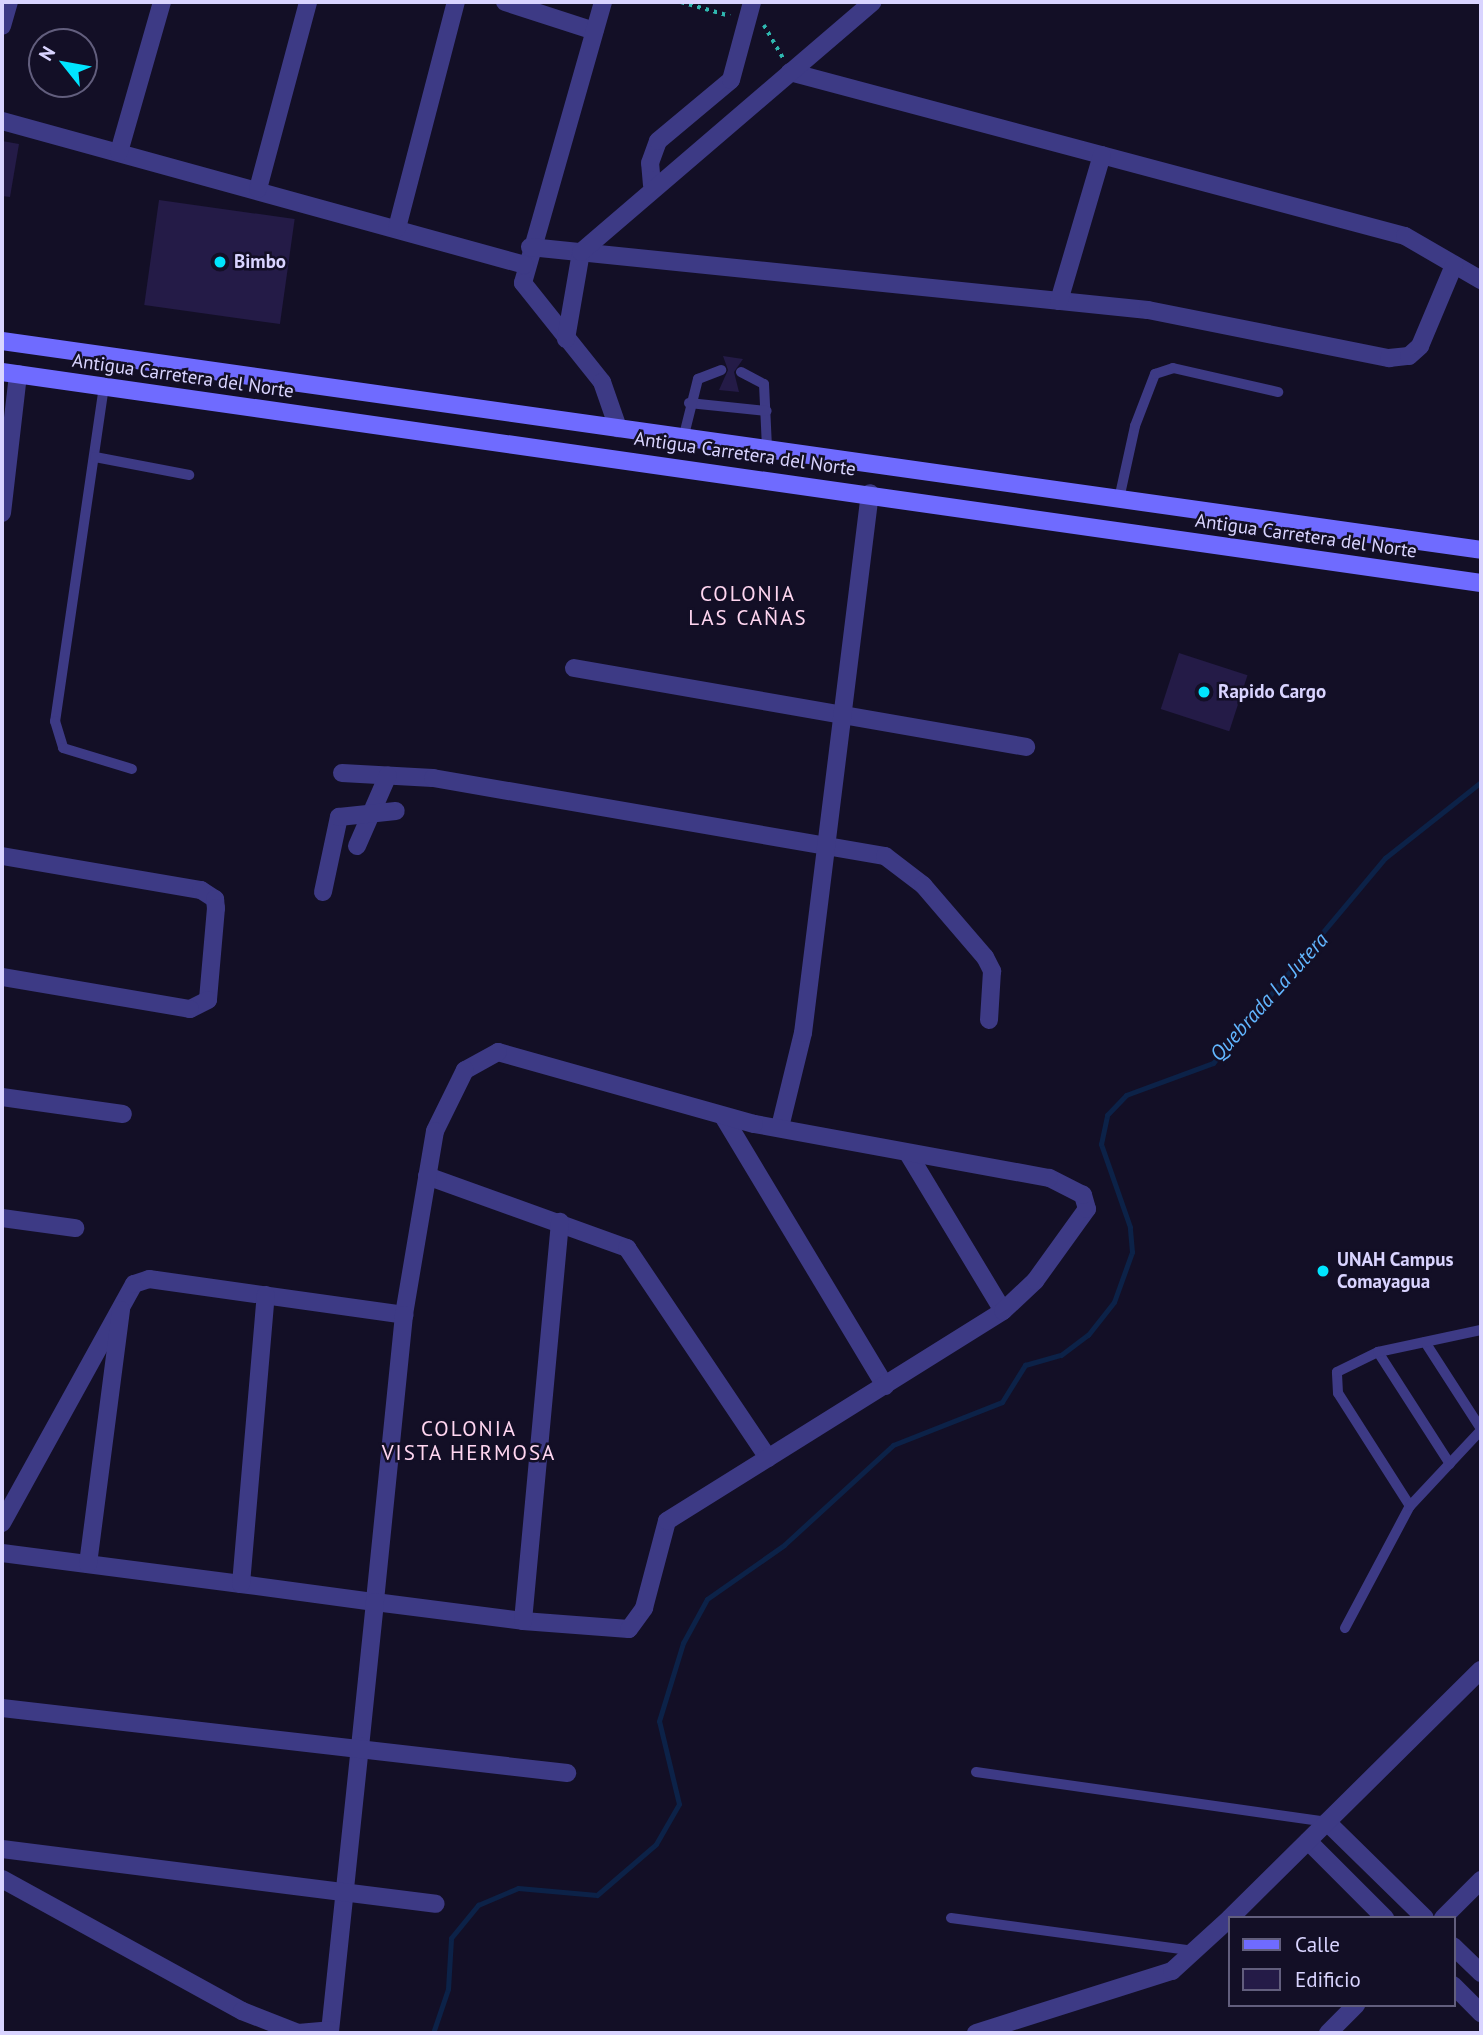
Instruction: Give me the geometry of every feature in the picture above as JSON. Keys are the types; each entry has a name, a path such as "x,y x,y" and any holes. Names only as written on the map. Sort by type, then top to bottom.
{"main road":[{"name":"Antigua Carretera del Norte","path":"2,341 684,435 1481,550"},
{"name":"Antigua Carretera del Norte","path":"10,373 870,493 1481,583"}],"street":[{"path":"2,26 9,2"},
{"path":"119,152 162,2"},
{"path":"258,189 308,2"},
{"path":"397,228 456,2"},
{"path":"505,2 594,31"},
{"path":"603,2 525,265 527,295 609,394 618,428"},
{"path":"652,185 650,163 658,141 731,80 752,2"},
{"path":"566,339 581,252 652,185 873,2"},
{"path":"790,72 1405,236 1428,244 1454,265 1481,280"},
{"path":"2,121 258,189 525,265"},
{"path":"1059,301 1102,155"},
{"path":"530,247 1148,310 1389,358 1409,356 1420,346 1454,265"},
{"path":"2,513 10,373"},
{"path":"780,1127 803,1033 870,493"},
{"path":"574,668 844,711 1026,747"},
{"path":"342,773 388,775 885,856 923,885 992,971 989,1020"},
{"path":"358,846 388,775"},
{"path":"323,892 339,817 396,811"},
{"path":"2,856 201,890 215,899 216,908 208,1000 190,1009 2,977"},
{"path":"2,1553 375,1602 523,1621 629,1629 643,1608 667,1521 1003,1311 1035,1281 1087,1209 1083,1195 1049,1178 909,1154 723,1116 498,1052 465,1070 448,1097 427,1176 404,1315 375,1602 345,1893 330,2032 298,2033 242,2011 2,1879"},
{"path":"2,1097 123,1114"},
{"path":"723,1116 885,1386"},
{"path":"909,1154 1003,1311"},
{"path":"427,1176 627,1248 768,1458"},
{"path":"2,1217 75,1228"},
{"path":"523,1621 560,1222"},
{"path":"2,1523 123,1299 134,1284 149,1279 404,1315"},
{"path":"241,1584 266,1295"},
{"path":"88,1564 123,1299"},
{"path":"1232,1916 1481,1670"},
{"path":"2,1708 360,1746 567,1773"},
{"path":"1327,1822 1423,1916"},
{"path":"1308,1841 1383,1916"},
{"path":"2,1849 436,1904"},
{"path":"1445,1916 1481,1880"},
{"path":"976,2033 1158,1977 1196,1951 1228,1920"},
{"path":"1455,1948 1481,1973"},
{"path":"1455,1987 1481,2013"},
{"path":"1328,2033 1354,2007"}],"lane":[{"path":"1119,499 1135,426 1155,374 1173,368 1278,392"},
{"path":"684,435 689,403 698,379 721,370"},
{"path":"741,372 764,384 767,447"},
{"path":"104,386 55,721 63,748 132,769"},
{"path":"689,403 766,411"},
{"path":"94,457 189,475"},
{"path":"1410,1506 1335,1384 1343,1365 1378,1352 1481,1330"},
{"path":"1345,1628 1410,1506 1481,1430 1425,1342"},
{"path":"1378,1352 1450,1464"},
{"path":"976,1772 1327,1822"},
{"path":"951,1918 1196,1951"}],"path":[{"path":"681,2 747,21 769,31 790,72"}],"building":[{"path":"2,141 19,144 10,197 2,196"},
{"name":"Bimbo","path":"159,200 295,219 280,324 144,305"},
{"path":"723,356 743,359 734,372 739,392 719,390 728,370"},
{"name":"Rapido Cargo","path":"1179,653 1247,675 1229,731 1161,709"}],"waterway":[{"name":"Quebrada La Jutera","path":"433,2033 448,1989 451,1938 478,1905 518,1888 597,1895 656,1844 679,1804 659,1721 683,1643 707,1599 784,1545 893,1445 1002,1402 1025,1365 1061,1355 1088,1335 1114,1302 1132,1252 1130,1227 1101,1144 1107,1115 1126,1095 1213,1063 1385,858 1481,782"}],"place":[{"name":"Bimbo","path":"220,262"},
{"name":"Rapido Cargo","path":"1204,692"},
{"name":"UNAH Campus Comayagua","path":"1323,1271"}],"district":[{"name":"COLONIA LAS CAÑAS","path":"748,606"},
{"name":"COLONIA VISTA HERMOSA","path":"469,1441"}]}
